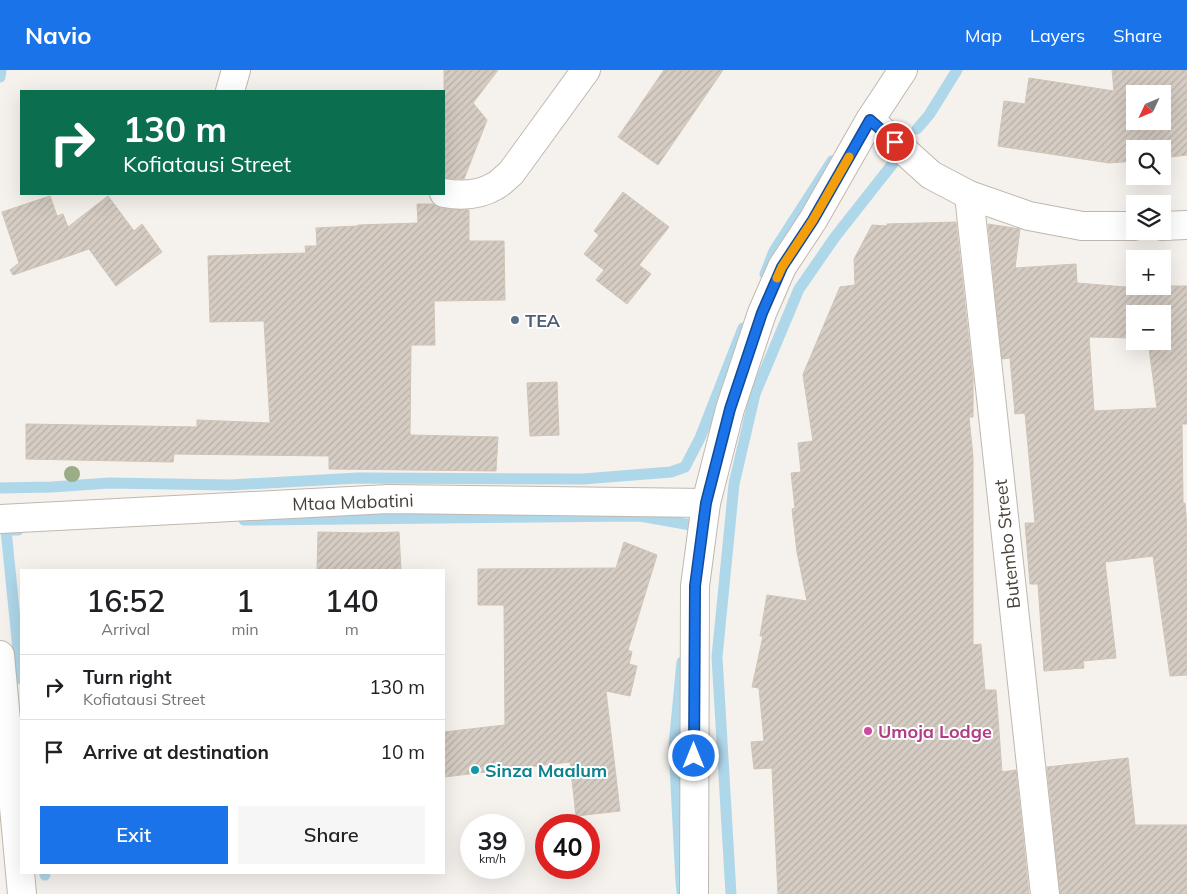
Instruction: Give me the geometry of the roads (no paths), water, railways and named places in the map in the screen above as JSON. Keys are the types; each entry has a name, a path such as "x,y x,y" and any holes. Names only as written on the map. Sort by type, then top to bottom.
{"street":[{"path":"230,90 236,70"},
{"path":"445,193 456,195 477,193 496,186 511,173 586,70"},
{"path":"694,894 695,586 706,503 730,409 762,313 782,267 813,220 870,120 903,70"},
{"path":"870,120 932,175 969,195 1029,216 1082,226 1126,226"},
{"name":"Butembo Street","path":"969,195 1045,894"},
{"path":"1171,225 1187,224"},
{"name":"Mtaa Mabatini","path":"0,519 388,499 706,503"},
{"path":"0,655 15,889"}],"waterway":[{"path":"0,77 1,70"},
{"path":"917,129 929,115 957,70"},
{"path":"731,894 717,657 734,484 755,394 799,289 835,237 898,157"},
{"path":"765,274 774,251 832,161"},
{"path":"0,488 109,483 230,485 358,478 583,479 671,472 685,467 700,438 743,328"},
{"path":"244,520 640,516 702,527 701,529"},
{"path":"18,530 6,530 20,669"},
{"path":"682,662 674,746 682,892"}],"place":[{"name":"TEA","path":"515,320"},
{"name":"Umoja Lodge","path":"868,731"},
{"name":"Sinza Maalum","path":"475,770"}]}
